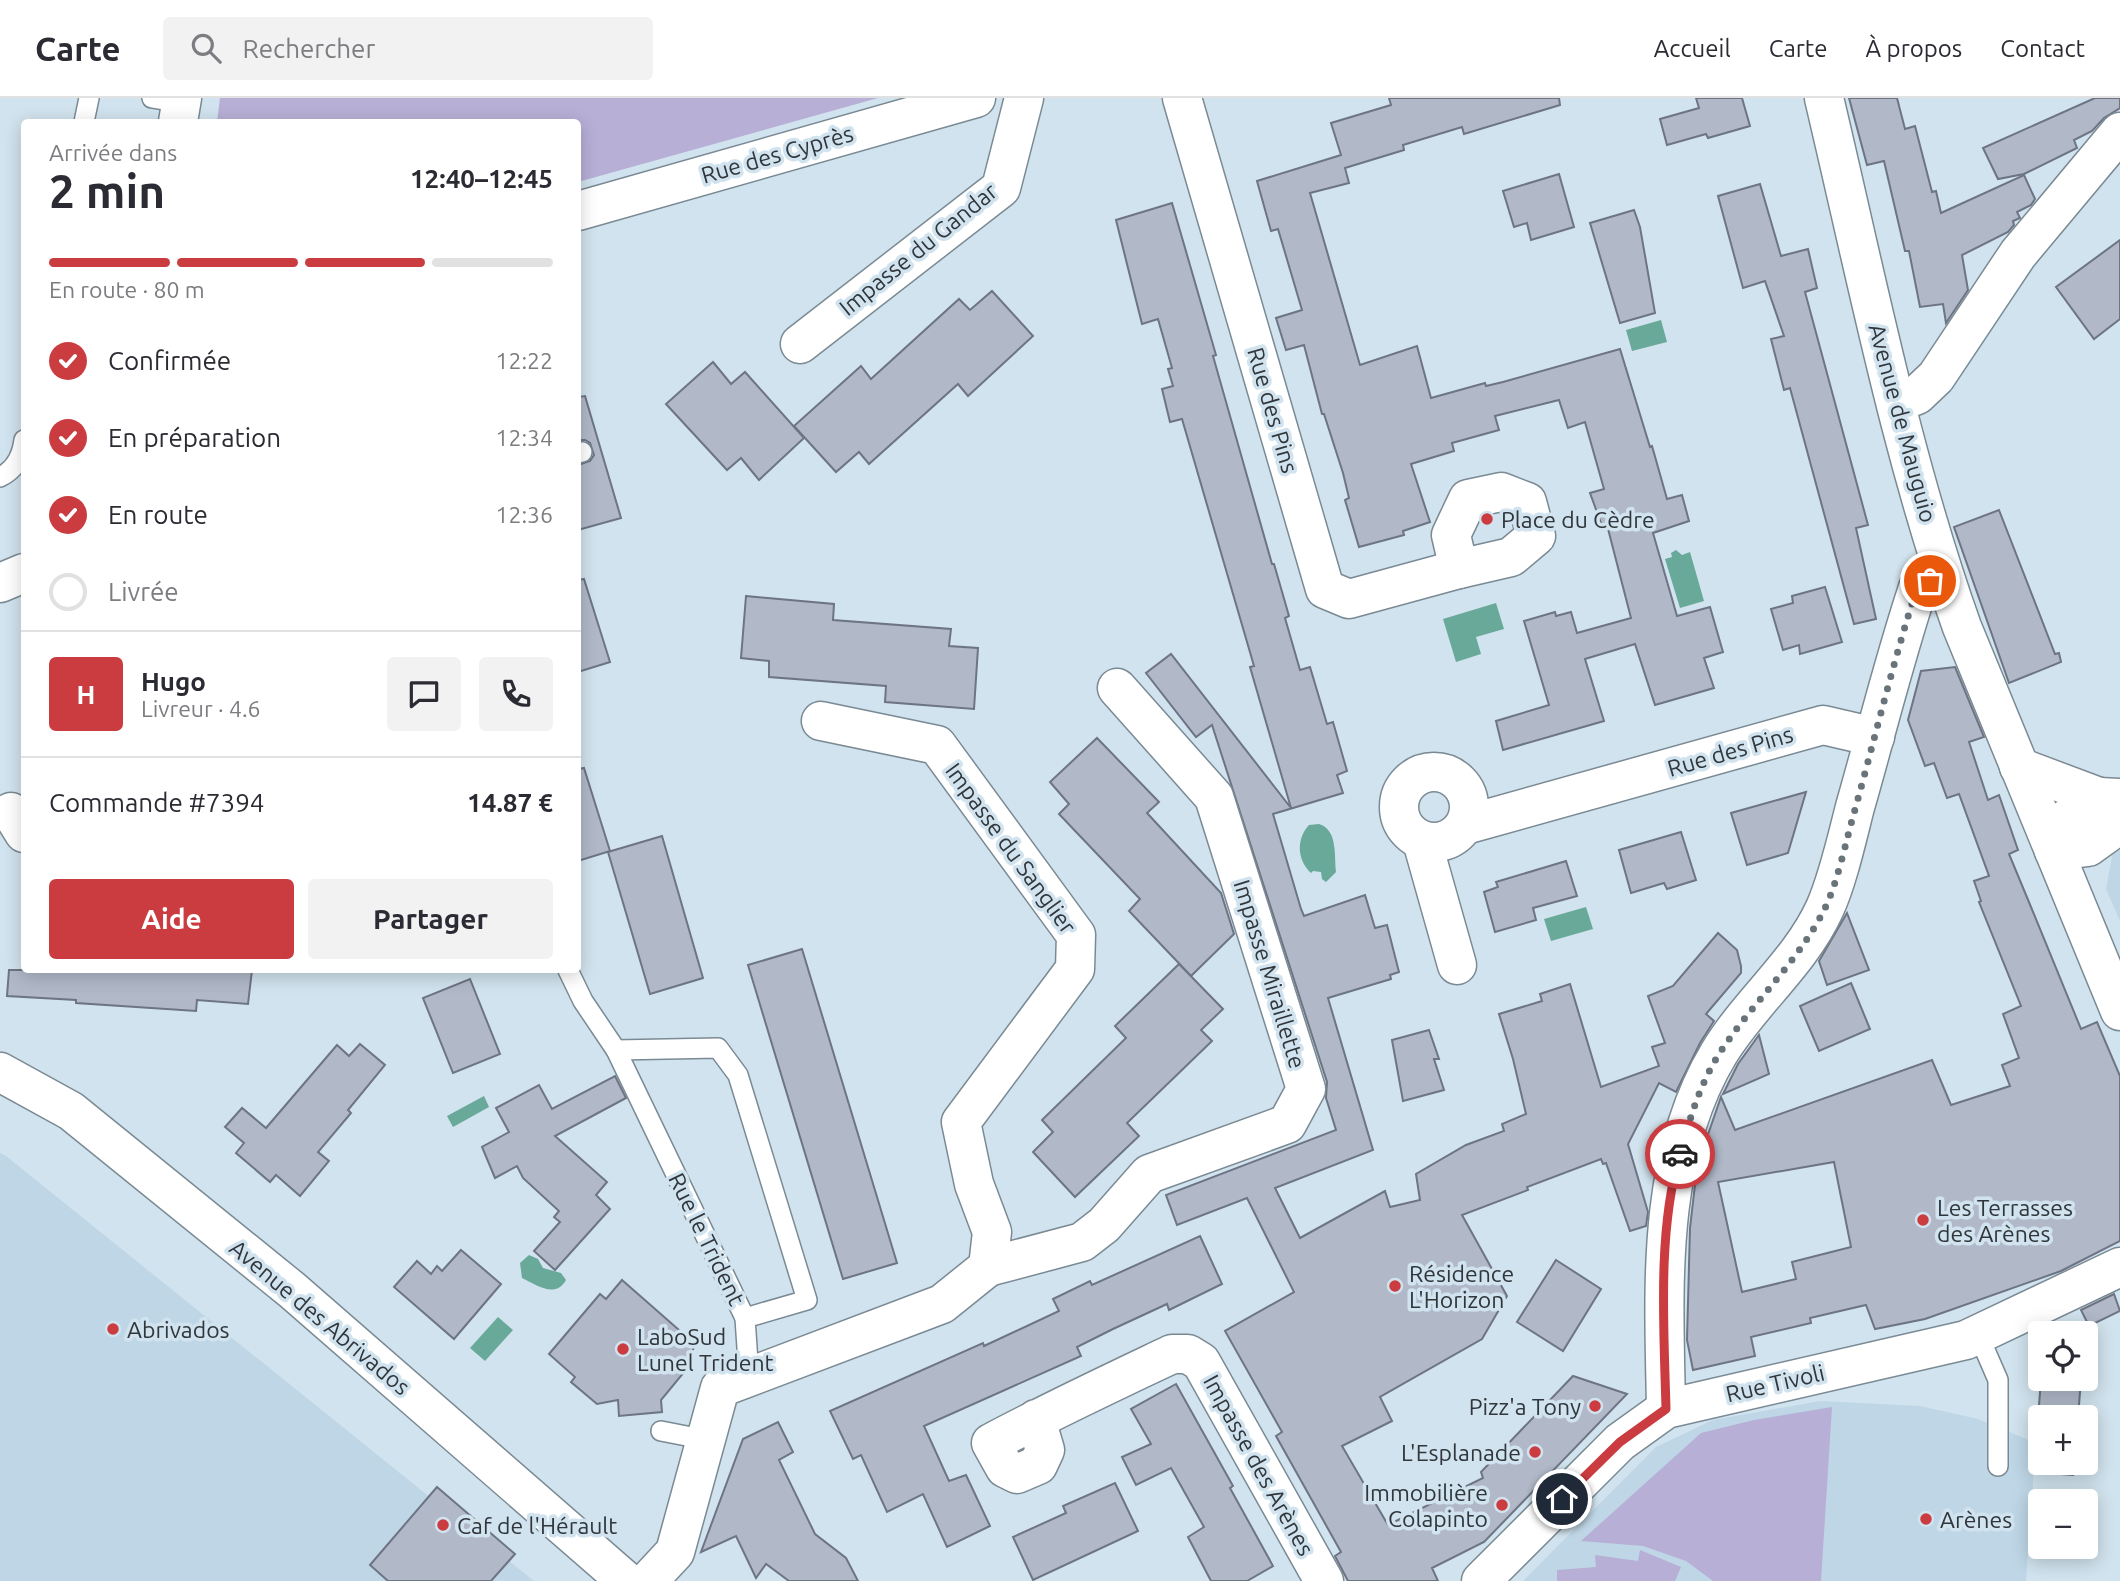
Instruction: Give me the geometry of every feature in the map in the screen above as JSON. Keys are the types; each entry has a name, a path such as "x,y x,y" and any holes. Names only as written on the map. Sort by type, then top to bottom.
{"street":[{"name":"Rue des Cyprès","path":"581,210 976,98"},
{"name":"Impasse du Gandar","path":"800,344 1001,188 1024,98"},
{"name":"Rue des Pins","path":"1182,98 1325,589 1349,599 1459,569"},
{"name":"Avenue de Mauguio","path":"1824,98 1896,403 1943,573 1962,626 2120,1011"},
{"path":"1896,403 1917,395 1936,377 2018,254 2120,132"},
{"path":"1666,1409 1665,1256 1674,1174 1696,1099 1719,1053 1792,961 1825,908 1917,588 1943,573"},
{"path":"0,583 21,574"},
{"name":"Impasse Miraillette","path":"988,1267 1082,1242 1104,1225 1149,1174 1287,1124 1306,1089 1214,797 1117,688"},
{"name":"Impasse du Sanglier","path":"821,721 937,745 1076,935 1075,969 961,1122 974,1184 992,1232 988,1267"},
{"name":"Rue des Pins","path":"1422,841 1441,843 1459,834 1465,825 1823,725 1875,737"},
{"path":"2020,767 2113,806"},
{"path":"1457,965 1422,841 1411,834 1399,813 1399,801 1404,789 1422,774 1434,771 1445,773 1462,785 1470,805 1465,825"},
{"path":"2054,851 2066,819 2113,806"},
{"name":"Avenue des Abrivados","path":"0,1072 71,1111 282,1282 626,1581"},
{"path":"648,1581 675,1552 720,1388 942,1304 988,1267"},
{"name":"Rue Tivoli","path":"1481,1581 1620,1442 1666,1409 1966,1339 2120,1267"},
{"name":"Impasse des Arènes","path":"1035,1419 1171,1354 1188,1354 1201,1362 1324,1581"}],"lane":[{"path":"85,119 89,98"},
{"path":"0,477 16,464 21,449"},
{"name":"Rue le Trident","path":"569,973 583,1001 616,1051 745,1318 749,1377"},
{"path":"616,1051 718,1048 738,1075 807,1300 745,1318"},
{"path":"1978,1334 1998,1380 1998,1466"},
{"path":"661,1431 707,1440"}],"shaded area":[{"path":"220,98 878,98 581,181 581,119 217,119"},
{"path":"1661,320 1667,342 1632,351 1626,330"},
{"path":"1676,550 1682,555 1690,552 1704,601 1680,608 1665,559 1672,557 1671,553"},
{"path":"1496,603 1504,629 1476,637 1481,654 1456,662 1443,619"},
{"path":"1319,824 1325,827 1332,837 1335,851 1336,872 1326,882 1322,879 1321,872 1311,873 1306,868 1300,849 1302,837 1309,825"},
{"path":"2120,845 2120,921 2106,889 2113,851"},
{"path":"1586,907 1593,929 1551,941 1544,919"},
{"path":"484,1096 489,1107 453,1127 447,1116"},
{"name":"Abrivados","path":"0,1153 6,1156 534,1581 0,1581"},
{"path":"529,1255 538,1259 543,1268 561,1273 566,1280 562,1286 546,1289 522,1278 520,1263"},
{"path":"498,1317 513,1330 485,1361 470,1348"},
{"path":"1820,1401 1920,1406 1978,1419 2028,1440 2028,1475 2034,1475 2033,1489 2028,1489 2026,1581 1523,1581 1656,1447 1713,1420"},
{"path":"1832,1407 1821,1581 1713,1581 1686,1561 1643,1546 1581,1541 1701,1433 1754,1420"},
{"path":"1640,1550 1681,1567 1675,1581 1557,1581 1557,1570 1596,1567 1595,1555 1638,1561"}],"building":[{"path":"1389,98 1559,98 1560,105 1464,134 1462,127 1403,145 1404,150 1345,168 1349,183 1310,193 1360,365 1417,346 1431,398 1485,383 1486,386 1503,382 1620,349 1667,499 1682,495 1689,521 1653,533 1677,616 1710,607 1723,652 1704,658 1714,688 1655,705 1635,644 1585,659 1604,721 1503,750 1496,721 1549,705 1524,621 1555,612 1556,616 1571,612 1577,633 1631,618 1607,525 1602,526 1590,493 1604,489 1585,422 1568,428 1559,400 1495,416 1499,430 1452,443 1454,451 1411,464 1430,522 1403,531 1404,535 1359,547 1345,500 1349,498 1343,473 1322,414 1304,345 1286,350 1276,318 1302,310 1278,229 1271,231 1257,181 1341,155 1331,123 1391,105"},
{"path":"1696,98 1742,98 1750,126 1708,138 1706,134 1667,145 1660,119 1699,108"},
{"path":"1849,98 1897,98 1905,129 1915,126 1932,192 1936,191 1941,213 2024,175 2035,199 2031,205 2017,212 2020,218 2013,221 2014,225 2008,232 1962,255 1968,290 1946,323 1943,304 1920,307 1909,251 1905,251 1884,161 1867,165"},
{"path":"2095,98 2120,98 2120,108 2104,118 2092,131 2074,140 2077,148 2024,174 1998,179 1983,148"},
{"path":"1559,174 1574,227 1531,240 1527,223 1514,227 1503,191"},
{"path":"1760,184 1781,256 1808,249 1817,288 1805,292 1868,525 1856,528 1876,619 1854,624 1790,388 1784,390 1771,339 1784,336 1765,281 1743,288 1718,196"},
{"path":"1172,203 1216,355 1213,356 1289,616 1285,618 1300,670 1310,667 1327,724 1333,722 1347,771 1337,775 1343,793 1273,814 1301,909 1304,916 1365,895 1375,928 1387,925 1399,972 1390,975 1391,979 1328,998 1373,1150 1275,1188 1300,1238 1385,1191 1390,1207 1420,1200 1416,1174 1466,1145 1504,1131 1502,1124 1526,1114 1499,1014 1542,1001 1540,994 1570,984 1601,1087 1659,1066 1652,1047 1665,1043 1648,996 1673,986 1718,933 1737,950 1741,966 1741,973 1706,1014 1714,1021 1676,1092 1659,1083 1628,1144 1648,1212 1646,1226 1630,1231 1606,1163 1603,1164 1601,1159 1462,1215 1507,1296 1482,1339 1380,1397 1392,1421 1342,1446 1388,1525 1483,1478 1481,1472 1573,1376 1627,1394 1484,1542 1432,1568 1438,1581 1348,1581 1335,1556 1341,1552 1276,1436 1282,1432 1225,1331 1294,1292 1247,1198 1177,1225 1166,1195 1336,1130 1326,1098 1327,1082 1212,725 1196,737 1146,673 1171,654 1291,808 1250,667 1254,666 1182,419 1170,422 1162,389 1173,386 1168,369 1172,368 1158,319 1142,324 1116,220"},
{"path":"1634,210 1640,227 1655,313 1620,323 1590,223"},
{"path":"2120,240 2120,319 2094,339 2056,287"},
{"path":"992,291 1033,336 968,396 958,384 869,464 859,452 836,472 794,426 861,366 871,379 959,299 970,310"},
{"path":"713,362 731,384 745,372 804,438 759,480 741,458 727,470 666,404"},
{"path":"585,396 621,518 581,529 581,464 590,461 594,455 590,443 581,440 581,397"},
{"path":"1999,510 2055,654 2059,653 2061,662 2009,683 1954,527"},
{"path":"584,579 610,662 581,671 581,580"},
{"path":"1825,587 1842,642 1800,654 1799,645 1783,650 1771,609 1793,603 1792,596"},
{"path":"746,596 834,604 833,620 951,629 949,646 978,648 974,709 885,702 886,686 769,677 769,661 741,658"},
{"path":"1955,667 1984,737 1969,742 1988,800 1999,795 2018,850 2009,854 2081,1029 2097,1022 2120,1076 2120,1241 2061,1271 1925,1319 1875,1329 1866,1305 1810,1318 1811,1323 1751,1337 1755,1356 1693,1370 1687,1340 1690,1228 1695,1185 1705,1143 1721,1097 1735,1130 1932,1060 1951,1105 2010,1086 2002,1065 2019,1058 2003,1014 2021,1006 1979,902 1981,901 1974,881 1989,876 1959,794 1947,798 1934,763 1925,766 1908,720 1921,671","holes":["1834,1162 1851,1247 1792,1262 1796,1279 1742,1292 1718,1182"]},
{"path":"1097,738 1159,802 1147,813 1221,893 1234,934 1191,976 1129,911 1140,899 1059,814 1069,804 1050,782"},
{"path":"581,768 584,768 610,851 581,860"},
{"path":"1806,792 1788,853 1747,865 1731,813"},
{"path":"1681,832 1696,880 1667,889 1664,883 1631,893 1619,850"},
{"path":"662,836 703,978 650,994 608,852"},
{"path":"1566,861 1577,896 1533,908 1536,920 1495,932 1484,892 1498,887 1496,882"},
{"path":"1847,913 1869,970 1827,985 1819,961"},
{"path":"802,949 897,1263 843,1279 748,965"},
{"path":"1179,964 1223,1009 1201,1030 1212,1041 1127,1123 1139,1136 1075,1197 1033,1152 1053,1132 1042,1120 1126,1038 1115,1026"},
{"path":"9,970 21,970 21,973 252,973 248,1004 197,1000 196,1011 7,996"},
{"path":"470,979 500,1054 453,1073 423,998"},
{"path":"1851,983 1870,1029 1819,1051 1800,1006"},
{"path":"1429,1030 1439,1059 1434,1059 1444,1090 1403,1101 1392,1040"},
{"path":"1759,1035 1769,1074 1723,1094 1738,1064"},
{"path":"360,1044 385,1065 348,1110 351,1113 318,1152 329,1161 300,1196 276,1175 270,1182 236,1153 244,1143 225,1127 242,1108 266,1128 337,1045 349,1056"},
{"path":"615,1076 626,1098 555,1136 607,1182 596,1195 610,1209 555,1270 534,1251 560,1222 554,1217 559,1211 523,1178 517,1166 495,1178 482,1147 509,1132 496,1108 539,1085 552,1109"},
{"path":"1200,1236 1222,1284 1169,1310 1167,1304 1113,1329 1077,1347 1081,1356 924,1426 949,1481 966,1475 990,1526 947,1547 923,1494 887,1512 861,1455 853,1459 830,1411 1059,1311 1053,1299 1090,1281 1092,1285"},
{"path":"461,1250 501,1284 454,1339 394,1287 417,1261 431,1274 437,1266 442,1271"},
{"path":"1556,1260 1601,1289 1563,1351 1517,1322"},
{"name":"LaboSud Lunel Trident","path":"622,1280 695,1344 685,1371 661,1400 662,1412 619,1416 618,1400 597,1404 571,1382 575,1377 549,1354 600,1294 606,1299"},
{"path":"2114,1294 2120,1311 2098,1322 2086,1321 2081,1310"},
{"path":"1176,1384 1233,1486 1230,1488 1273,1566 1247,1581 1211,1581 1188,1537 1204,1527 1171,1468 1136,1485 1122,1457 1151,1444 1131,1409"},
{"path":"2040,1391 2080,1391 2079,1405 2039,1405"},
{"path":"778,1422 793,1452 779,1460 815,1534 846,1558 858,1581 789,1581 766,1564 756,1578 736,1536 701,1552 743,1439"},
{"path":"1115,1483 1138,1531 1033,1580 1013,1537 1066,1513 1063,1506"},
{"name":"Caf de l'Hérault","path":"437,1487 515,1554 491,1581 388,1581 370,1565"}],"way so far":[{"path":"1680,1154 1696,1099 1719,1053 1792,961 1825,908 1917,588 1930,581"}],"place":[{"name":"Place du Cèdre","path":"1487,519"},
{"name":"Les Terrasses des Arènes","path":"1923,1220"},
{"name":"Résidence L'Horizon","path":"1395,1286"},
{"name":"Abrivados","path":"113,1329"},
{"name":"LaboSud Lunel Trident","path":"623,1349"},
{"name":"Pizz'a Tony","path":"1595,1406"},
{"name":"L'Esplanade","path":"1535,1452"},
{"name":"Immobilière Colapinto","path":"1502,1505"},
{"name":"Arènes","path":"1926,1519"},
{"name":"Caf de l'Hérault","path":"443,1525"}],"route":[{"path":"1562,1499 1620,1442 1666,1409 1665,1256 1674,1174 1680,1154"}]}
